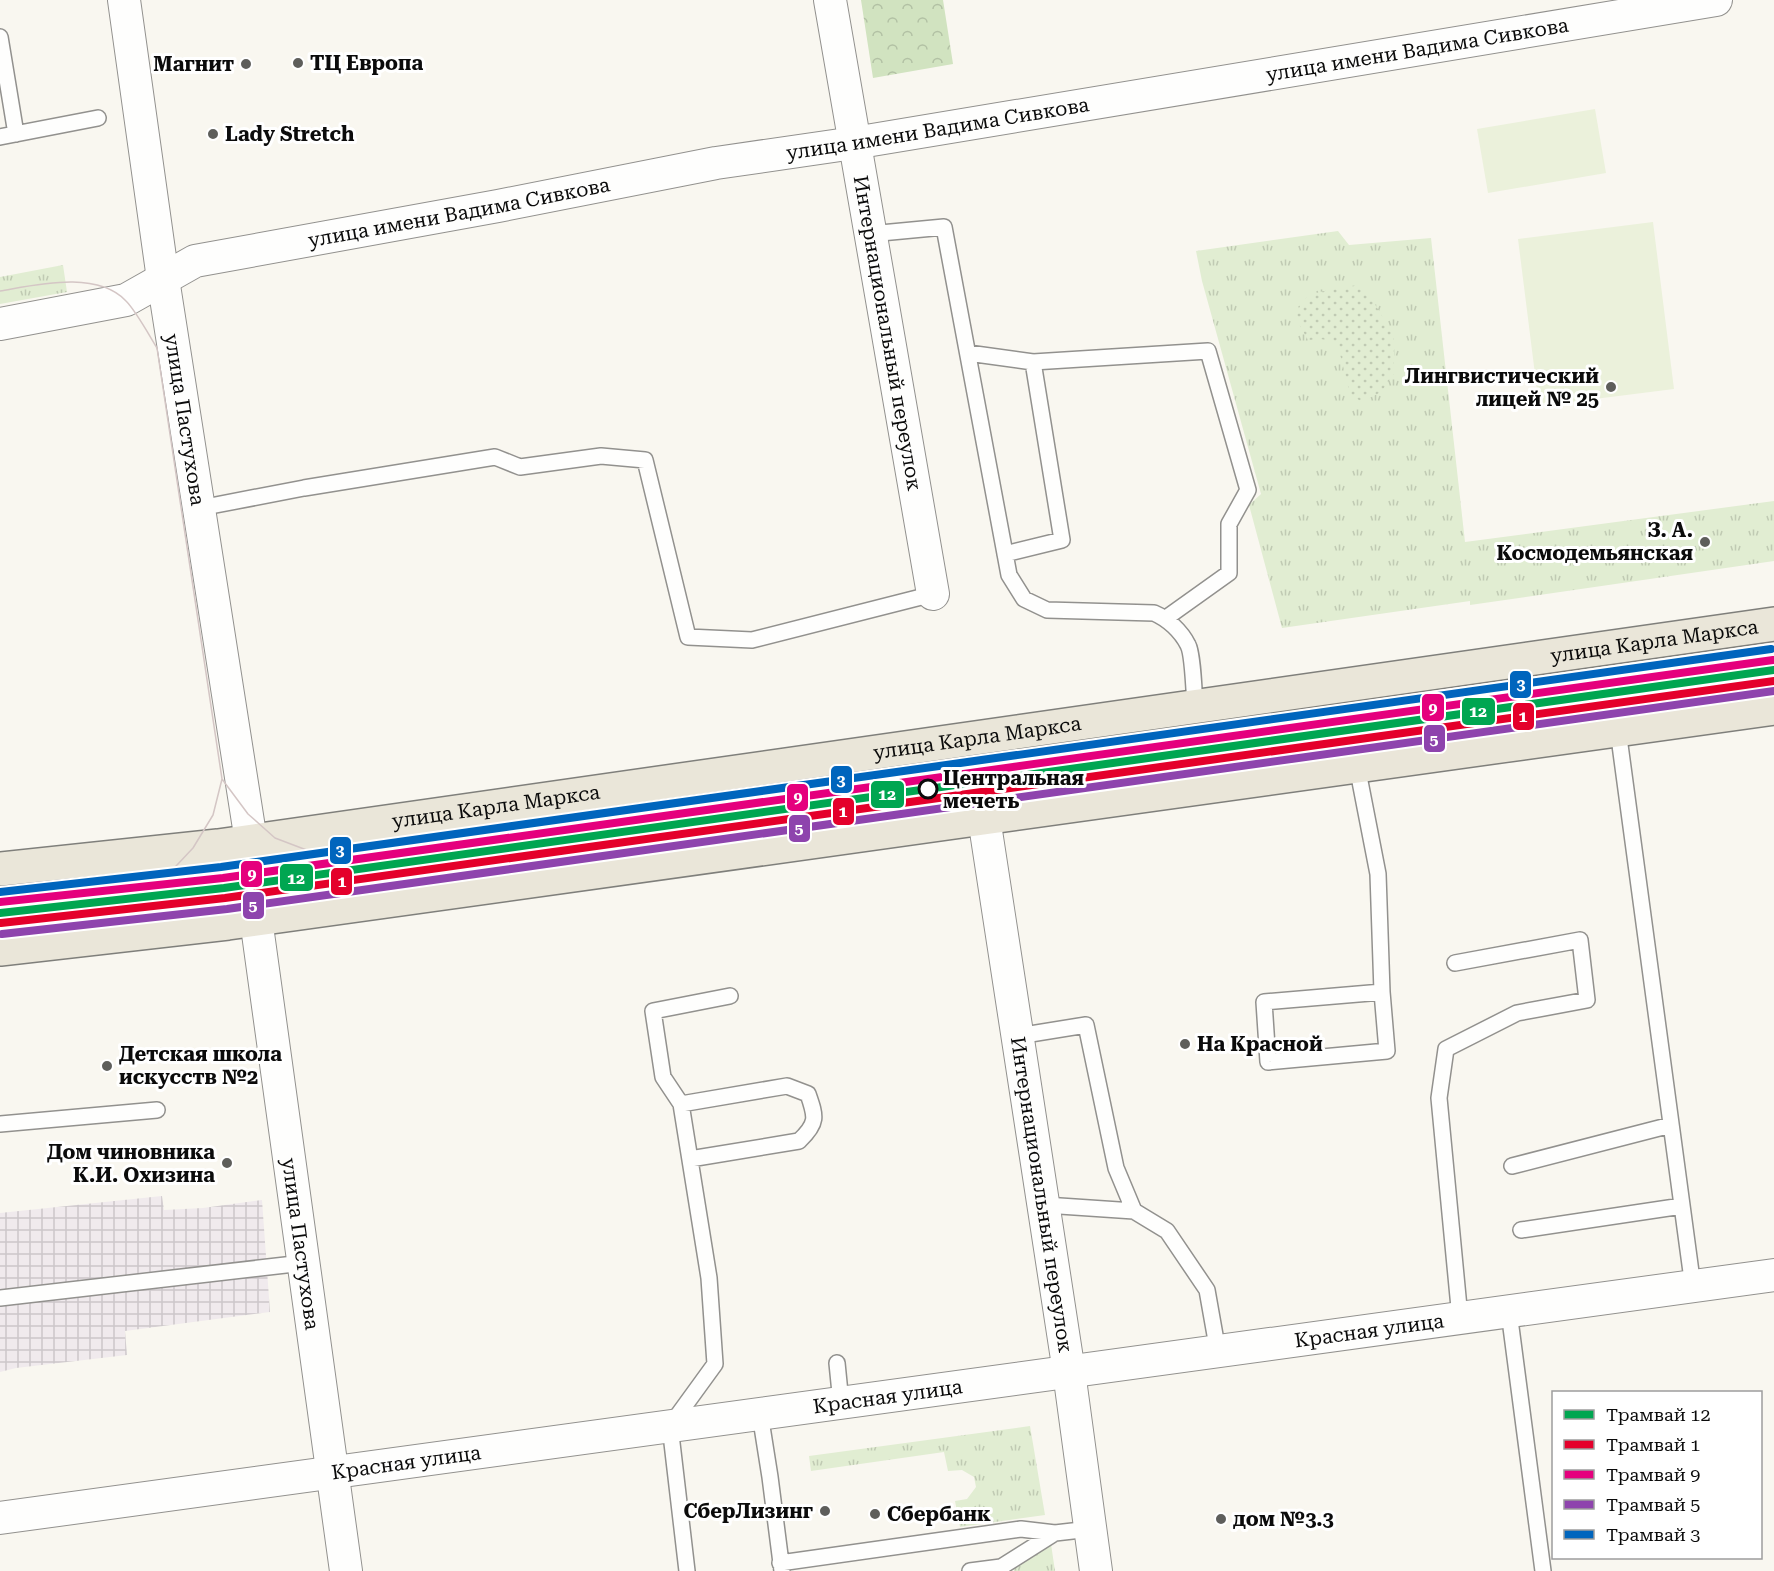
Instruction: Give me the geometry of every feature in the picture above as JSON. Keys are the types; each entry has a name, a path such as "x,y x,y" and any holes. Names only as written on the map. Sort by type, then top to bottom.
{"main road":[{"name":"улица Карла Маркса","path":"0,869 218,846 1774,624"},
{"path":"0,949 255,919 1774,708"}],"street":[{"name":"улица Пастухова","path":"124,0 163,279 251,841"},
{"name":"Интернациональный переулок","path":"830,0 933,594"},
{"name":"улица имени Вадима Сивкова","path":"0,324 126,300 195,261 498,207 716,164 854,143 1608,9 1716,0"},
{"name":"Интернациональный переулок","path":"984,818 1070,1372 1096,1571"},
{"name":"улица Пастухова","path":"255,919 346,1571"},
{"name":"Красная улица","path":"0,1518 1774,1275"}],"lane":[{"path":"0,37 16,134"},
{"path":"0,137 98,118"},
{"path":"870,234 944,227 1009,575 1024,599 1047,610 1154,613 1166,618 1189,646 1196,706"},
{"path":"968,353 1033,362 1208,351 1248,490 1229,524 1229,573 1166,618"},
{"path":"1005,555 1062,540 1033,362"},
{"path":"200,508 304,488 495,457 520,467 601,456 645,460 688,637 752,640 933,594"},
{"path":"1618,730 1693,1287"},
{"path":"1358,766 1378,874 1382,992 1387,1051 1268,1062 1264,1002 1382,992"},
{"path":"1455,963 1580,940 1587,1000 1517,1013 1446,1049 1439,1098 1460,1318"},
{"path":"687,1571 670,1426 716,1364 709,1278 681,1104 663,1077 653,1011 730,996"},
{"path":"1018,1036 1086,1025 1116,1168 1134,1211"},
{"path":"681,1104 787,1086 808,1094 815,1114 809,1131 799,1141 690,1159"},
{"path":"0,1124 157,1110"},
{"path":"1512,1166 1671,1125"},
{"path":"1044,1205 1134,1211 1167,1231 1207,1290 1218,1352"},
{"path":"1521,1230 1682,1206"},
{"path":"0,1298 303,1263"},
{"path":"1509,1312 1543,1571"},
{"path":"837,1363 841,1403"},
{"path":"760,1414 781,1567 1021,1529 1055,1533 1090,1529"},
{"path":"970,1571 1001,1566 1055,1533"}],"shaded area":[{"path":"162,1196 164,1210 203,1208 262,1200 270,1312 125,1331 127,1355 16,1368 0,1372 0,1213"}],"green space":[{"path":"861,0 943,0 953,64 873,78"},
{"path":"1595,109 1606,173 1488,193 1477,129"},
{"path":"1653,222 1674,389 1539,406 1518,239"},
{"path":"1338,231 1349,245 1431,238 1465,542 1774,501 1774,561 1470,605 1470,601 1282,628 1249,505 1261,494 1202,281 1196,251"},
{"path":"63,265 67,292 0,304 0,277"},
{"path":"1357,285 1367,291 1394,336 1394,374 1381,392 1362,402 1350,394 1337,342 1321,339 1308,340 1294,315 1306,298 1319,292"},
{"path":"1030,1426 1045,1515 960,1527 955,1501 967,1499 976,1487 974,1477 962,1470 948,1471 944,1452 811,1471 809,1456"},
{"path":"1051,1544 1055,1571 1014,1571 1014,1568"}],"tram line":[{"path":"0,291 66,282 83,283 114,291 126,301 157,348 222,779 213,815 193,848 161,882 137,898"},
{"name":"3","path":"0,892 221,867 1771,649"},
{"name":"9","path":"0,902 223,878 1773,660"},
{"name":"12","path":"0,913 224,888 1774,670"},
{"name":"1","path":"1,923 225,898 1774,681"},
{"name":"5","path":"2,934 227,909 1774,691"},
{"path":"222,779 248,814 275,838 325,857 364,859"}],"place":[{"name":"ТЦ Европа","path":"298,63"},
{"name":"Магнит","path":"246,64"},
{"name":"Lady Stretch","path":"213,134"},
{"name":"Лингвистический лицей № 25","path":"1611,387"},
{"name":"З. А. Космодемьянская","path":"1705,542"},
{"name":"Центральная мечеть","path":"928,789"},
{"name":"На Красной","path":"1185,1044"},
{"name":"Детская школа искусств №2","path":"107,1066"},
{"name":"Дом чиновника К.И. Охизина","path":"227,1163"},
{"name":"СберЛизинг","path":"825,1511"},
{"name":"Сбербанк","path":"875,1514"},
{"name":"дом №3.3","path":"1221,1519"}]}
